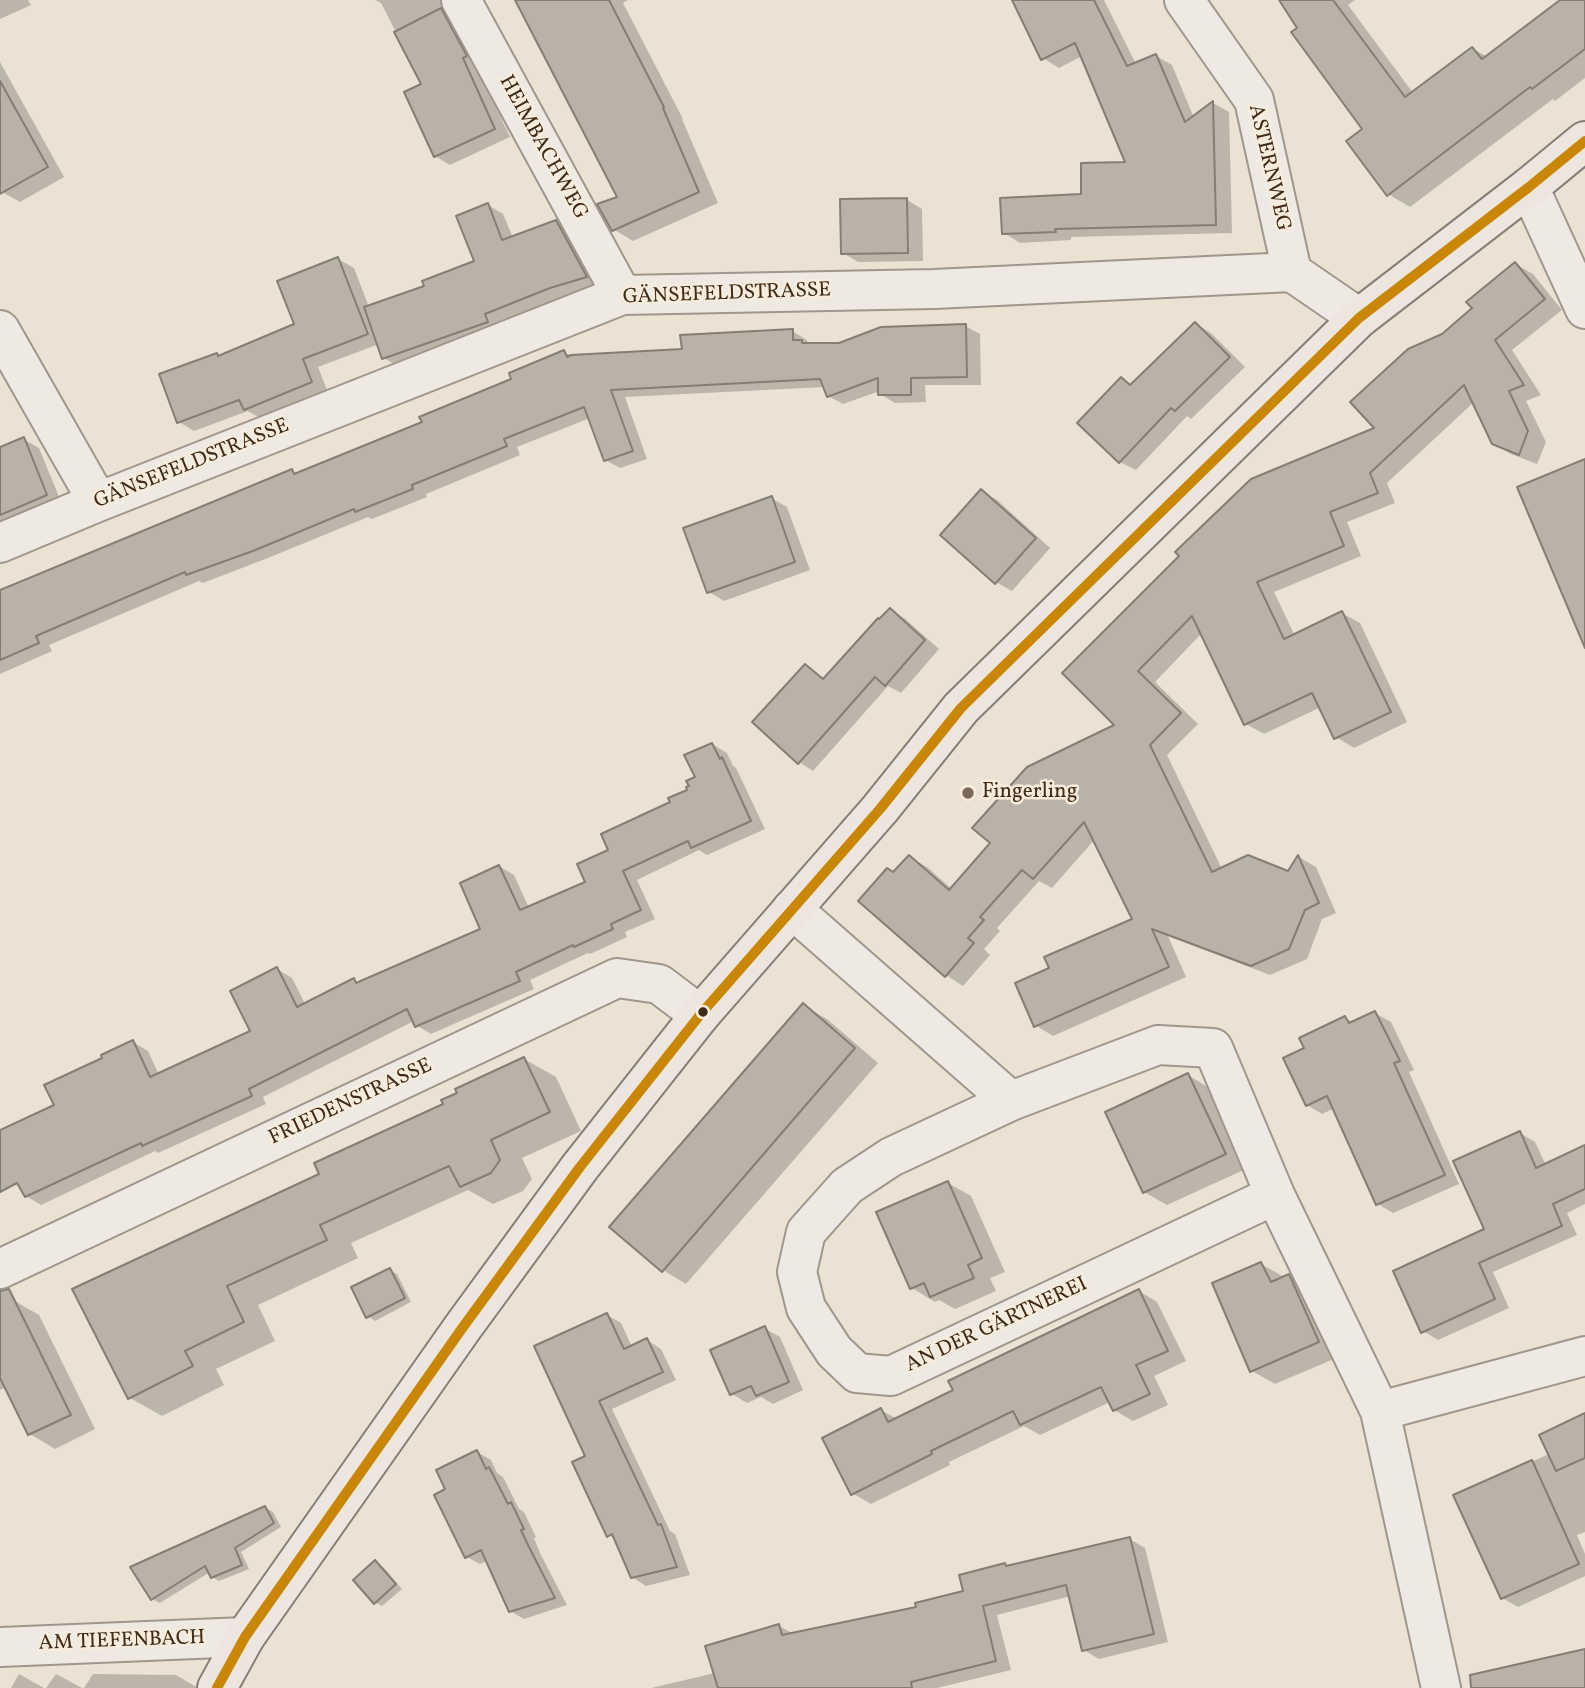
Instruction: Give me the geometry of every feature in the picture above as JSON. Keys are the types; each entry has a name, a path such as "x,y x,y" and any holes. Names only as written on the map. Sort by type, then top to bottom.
{"main road":[{"path":"217,1688 245,1637 463,1327 580,1167 700,1015 880,809 961,708 1359,318 1585,141"}],"street":[{"name":"HEIMBACHWEG","path":"461,0 622,295"},
{"name":"ASTERNWEG","path":"1184,0 1255,100 1292,272"},
{"path":"1529,187 1585,309"},
{"name":"GÄNSEFELDSTRASSE","path":"0,543 622,295 934,289 1292,272"},
{"path":"1292,272 1359,318"},
{"path":"0,330 99,502"},
{"path":"792,909 1011,1101"},
{"name":"FRIEDENSTRASSE","path":"0,1269 617,978 659,984 700,1015"},
{"name":"AN DER GÄRTNEREI","path":"1275,1195 891,1376 857,1373 834,1351 806,1308 797,1272 806,1232 847,1186 891,1157 1011,1101 1158,1045 1213,1048 1275,1195 1380,1411 1441,1688"},
{"path":"1380,1411 1585,1356"},
{"name":"AM TIEFENBACH","path":"0,1647 245,1637"}],"building":[{"path":"515,0 609,0 664,107 699,192 612,231 597,204 617,197"},
{"path":"1012,0 1094,0 1127,66 1156,54 1185,122 1213,101 1216,225 1055,229 1056,232 1002,234 1000,198 1081,194 1081,163 1125,162 1075,43 1041,60"},
{"path":"1279,0 1333,0 1405,97 1472,47 1482,59 1560,0 1585,0 1585,49 1532,89 1530,87 1387,196 1346,141 1362,129 1291,32 1297,28"},
{"path":"441,8 467,56 463,58 495,129 434,157 404,92 421,84 394,32"},
{"path":"0,81 48,167 0,194"},
{"path":"907,198 908,253 841,254 840,199"},
{"path":"488,203 502,240 556,220 587,277 550,288 485,314 488,322 382,359 364,307 424,286 422,281 474,261 456,216"},
{"path":"338,257 368,334 303,359 312,382 244,410 239,400 177,423 159,374 217,353 218,356 294,324 277,281"},
{"path":"1515,262 1545,299 1495,340 1524,385 1509,391 1528,431 1519,455 1492,444 1464,385 1370,473 1378,493 1330,512 1344,546 1257,582 1284,639 1342,611 1391,712 1334,739 1312,693 1244,725 1192,616 1138,671 1181,713 1150,745 1212,872 1248,855 1288,871 1298,855 1319,903 1305,910 1289,949 1251,966 1152,929 1169,967 1034,1027 1015,983 1049,968 1044,957 1132,919 1084,822 1033,879 1022,870 980,917 984,920 968,938 974,943 945,977 858,901 887,868 893,872 909,855 949,890 990,843 972,828 1027,767 1114,725 1062,673 1179,556 1175,552 1251,479 1374,428 1350,402 1408,349 1442,334 1472,308 1466,302"},
{"path":"1195,322 1230,357 1175,411 1171,408 1119,463 1077,423 1121,377 1130,385"},
{"path":"966,324 967,377 911,378 911,395 878,395 878,378 827,397 820,379 611,390 633,451 604,461 584,407 504,439 507,446 412,485 413,489 355,512 354,509 253,551 186,575 185,572 36,636 39,643 0,660 0,590 292,469 294,474 422,422 419,417 511,379 509,373 564,350 567,357 682,349 680,335 793,329 793,340 802,340 802,343 839,343 881,327"},
{"path":"24,437 47,495 0,515 0,447"},
{"path":"1585,459 1585,648 1517,487"},
{"path":"981,489 1036,538 995,584 940,535"},
{"path":"772,496 795,562 707,593 683,528"},
{"path":"890,608 925,640 885,686 875,677 798,764 752,722 805,664 823,679"},
{"path":"712,743 720,759 722,757 751,821 691,848 688,841 623,871 641,910 611,924 613,929 516,972 520,981 415,1027 407,1009 249,1089 252,1096 142,1146 141,1143 25,1197 17,1183 0,1192 0,1130 54,1105 44,1085 133,1040 150,1077 250,1031 230,991 277,967 297,1007 354,978 356,983 480,929 460,883 499,865 520,910 585,882 577,864 608,850 601,834 670,802 668,798 687,790 686,787 689,786 686,781 695,777 684,755"},
{"path":"803,1003 855,1048 662,1272 609,1227"},
{"path":"1375,1011 1400,1061 1394,1063 1445,1175 1376,1205 1327,1096 1306,1106 1283,1058 1304,1048 1299,1038 1345,1016 1349,1023"},
{"path":"524,1057 550,1112 491,1140 500,1160 491,1173 460,1187 449,1166 320,1225 327,1240 227,1286 244,1322 185,1351 193,1366 128,1399 72,1289 319,1174 314,1163 443,1104 441,1100 457,1093 455,1089"},
{"path":"1188,1073 1226,1154 1143,1193 1105,1112"},
{"path":"1520,1131 1536,1168 1585,1145 1585,1189 1553,1204 1562,1226 1479,1263 1495,1299 1421,1333 1393,1271 1484,1229 1453,1161"},
{"path":"948,1181 982,1258 968,1265 974,1278 930,1297 924,1283 910,1289 876,1212"},
{"path":"1261,1262 1271,1282 1289,1274 1319,1342 1250,1372 1212,1283"},
{"path":"390,1268 405,1298 366,1318 351,1287"},
{"path":"9,1289 71,1415 28,1435 0,1378 0,1291"},
{"path":"1139,1289 1168,1351 1136,1365 1150,1394 1113,1411 1101,1387 1020,1425 1013,1411 931,1451 932,1454 851,1495 822,1438 881,1408 888,1422 953,1390 948,1381"},
{"path":"607,1313 624,1349 647,1338 663,1372 599,1401 658,1525 661,1524 677,1567 631,1578 612,1534 607,1537 572,1462 585,1456 534,1346"},
{"path":"765,1326 789,1382 756,1396 751,1386 730,1395 710,1350"},
{"path":"1585,1413 1585,1458 1556,1471 1539,1435"},
{"path":"477,1450 508,1504 511,1502 524,1529 521,1530 555,1598 509,1612 481,1550 465,1558 434,1495 445,1489 436,1470"},
{"path":"1532,1460 1579,1564 1501,1599 1453,1495"},
{"path":"265,1506 274,1523 235,1548 242,1565 211,1578 205,1566 151,1600 130,1567"},
{"path":"1130,1537 1154,1634 1082,1651 1066,1585 983,1606 996,1661 911,1682 912,1688 718,1688 705,1646 779,1624 782,1635 916,1607 915,1603 963,1591 959,1575"},
{"path":"375,1560 396,1584 374,1604 353,1580"},
{"path":"1585,1649 1585,1688 1471,1688 1470,1675"}],"transit line":[{"path":"217,1688 245,1637 463,1327 580,1167 700,1015 880,809 961,708 1359,318 1585,141"}],"place":[{"name":"Fingerling","path":"968,793"}]}
